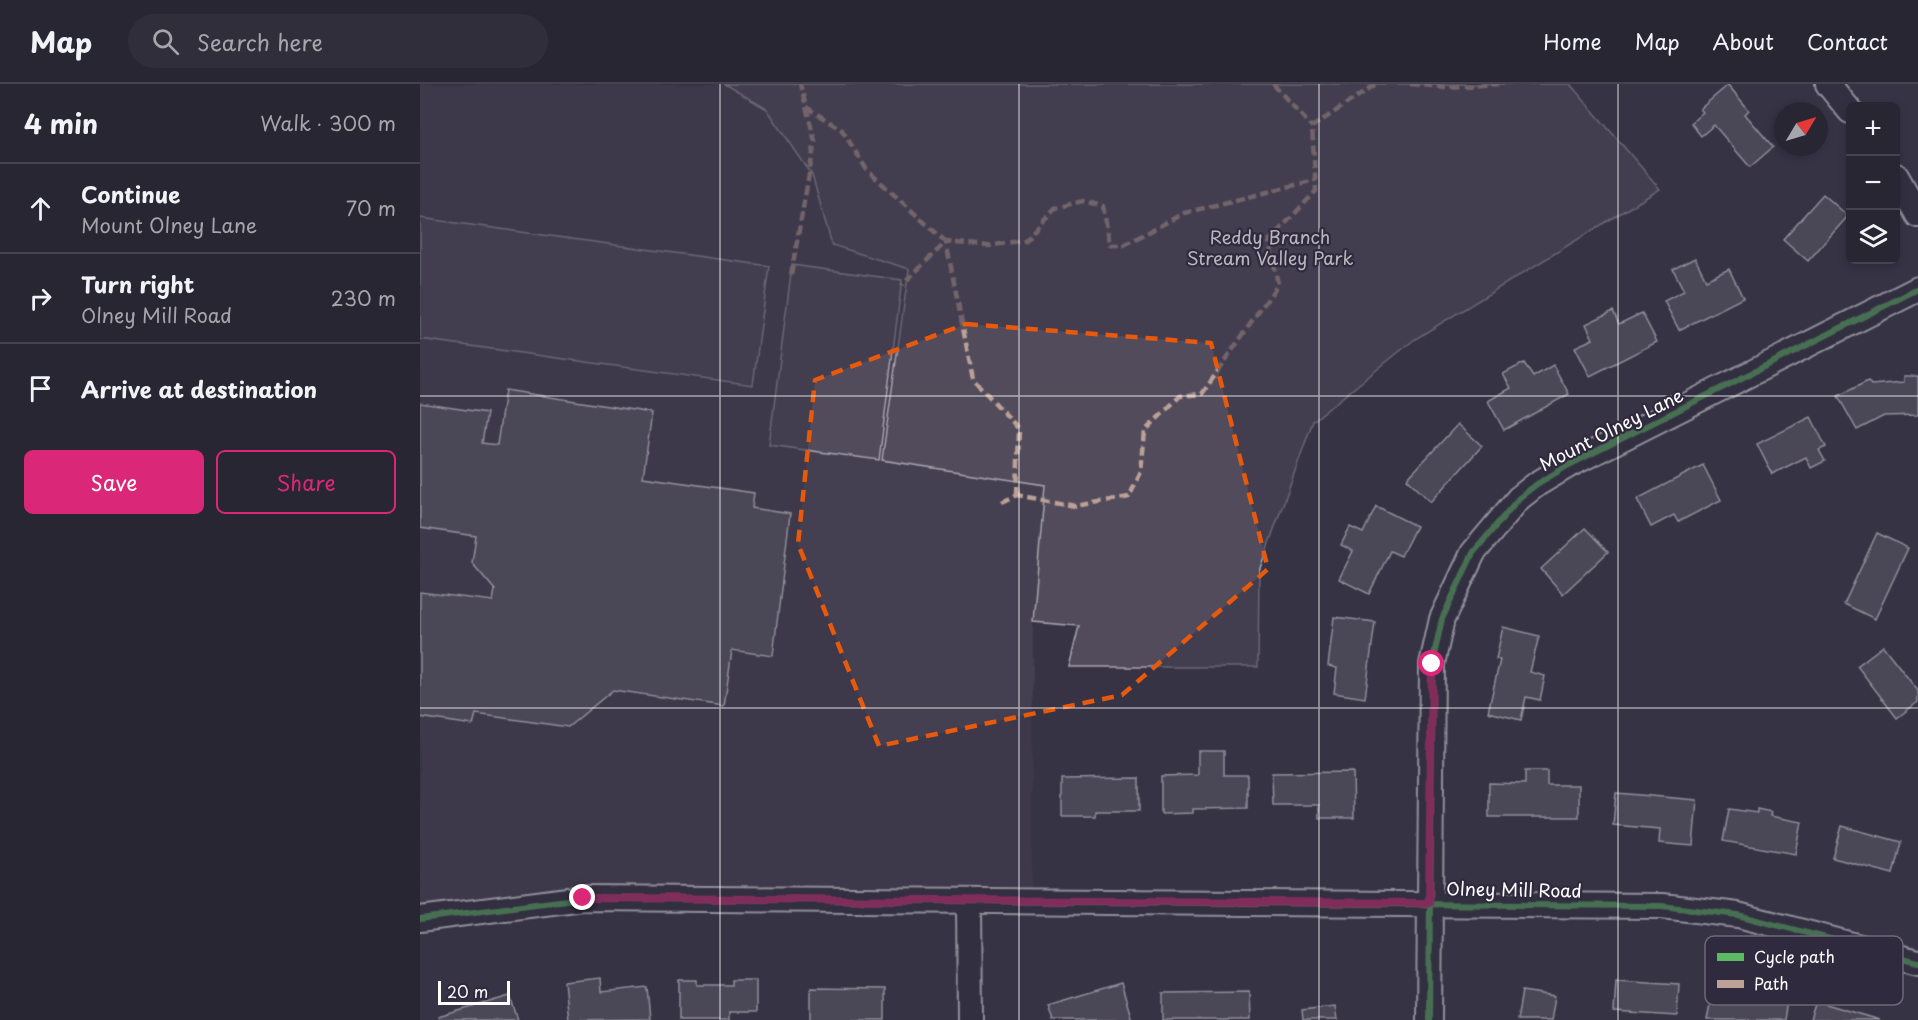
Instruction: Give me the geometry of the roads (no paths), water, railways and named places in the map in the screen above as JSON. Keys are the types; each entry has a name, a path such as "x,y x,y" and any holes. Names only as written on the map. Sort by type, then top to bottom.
{"street":[{"path":"1828,84 1846,105"},
{"path":"1900,183 1918,215"},
{"name":"Mount Olney Lane","path":"1429,1020 1432,664 1442,619 1473,553 1519,498 1569,465 1918,289"},
{"name":"Olney Mill Road","path":"420,919 583,898 1429,903 1662,906 1738,915 1818,936"},
{"path":"969,902 970,1020"},
{"name":"Olney Mill Road","path":"1903,958 1918,962"}],"park label":[{"name":"Reddy Branch Stream Valley Park","path":"1270,246"}]}
